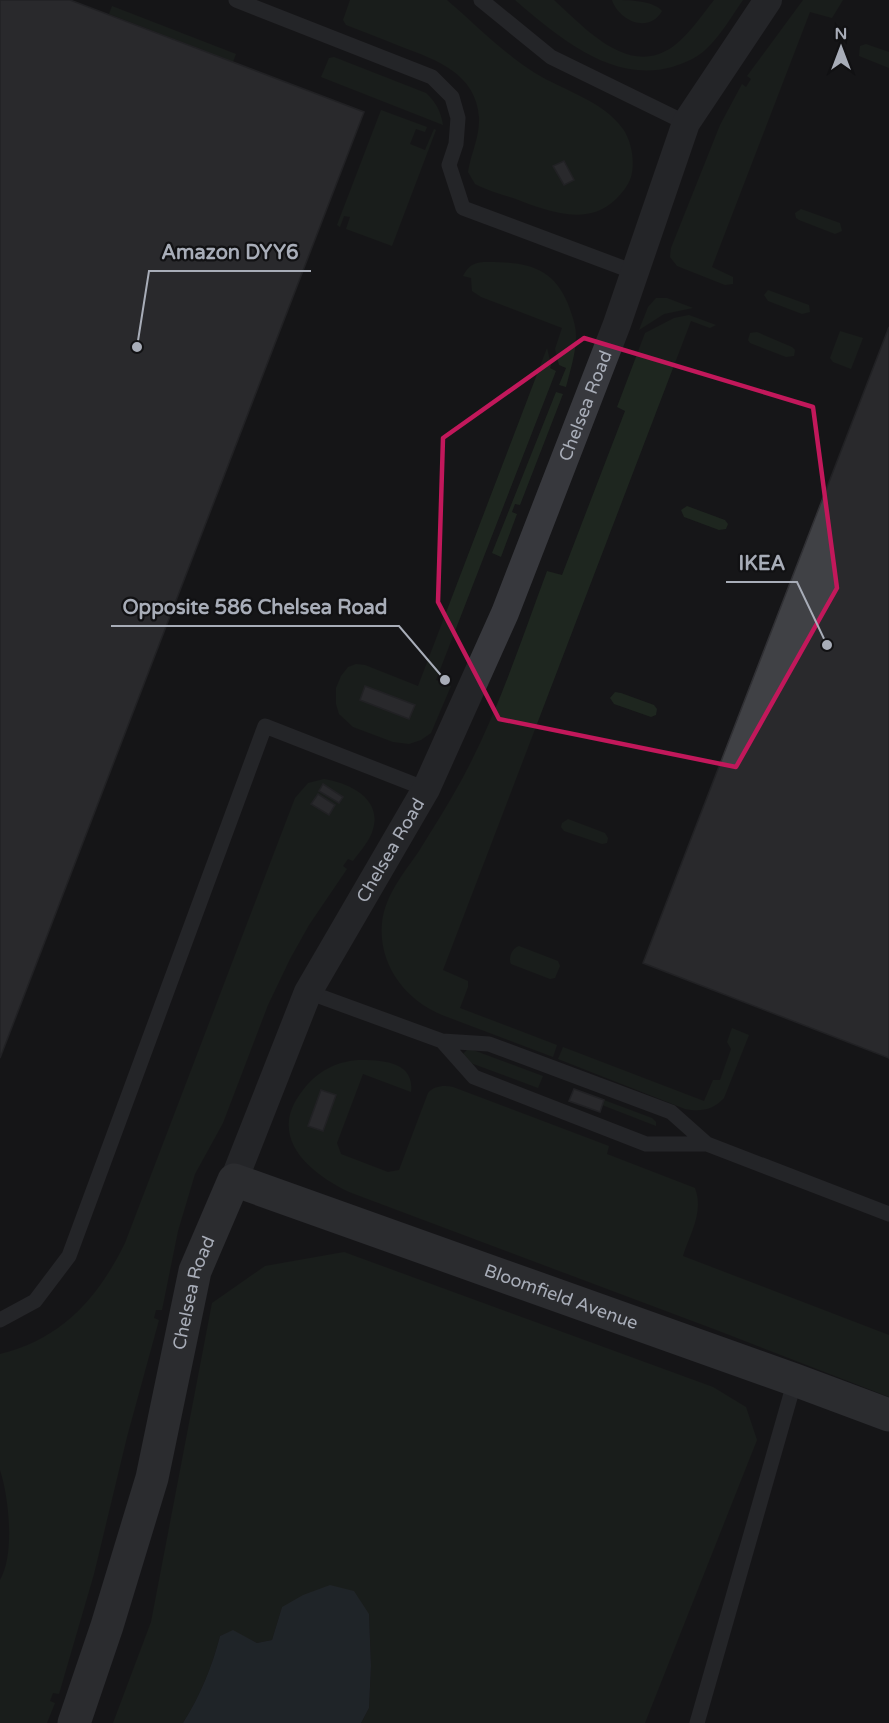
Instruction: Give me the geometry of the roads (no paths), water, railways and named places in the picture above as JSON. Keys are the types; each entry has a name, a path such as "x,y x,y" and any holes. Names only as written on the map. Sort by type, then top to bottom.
{"street":[{"name":"Chelsea Road","path":"74,1723 107,1626 152,1478 195,1271 234,1180 308,992 426,789 505,613 612,335 686,123 768,0"},
{"name":"Bloomfield Avenue","path":"234,1180 889,1415"}],"lane":[{"path":"236,0 432,77 452,97 458,118 456,144 449,165 463,208 634,272"},
{"path":"481,0 551,57 686,123"},
{"path":"0,1320 35,1301 69,1256 265,726 426,789"},
{"path":"308,992 442,1041 489,1044 670,1112 707,1144 889,1214"},
{"path":"442,1041 474,1077 646,1144 707,1144"},
{"path":"697,1723 795,1380"}],"place":[{"name":"Amazon DYY6","path":"137,347"},
{"name":"IKEA","path":"827,645"},
{"name":"Opposite 586 Chelsea Road","path":"445,680"}]}
